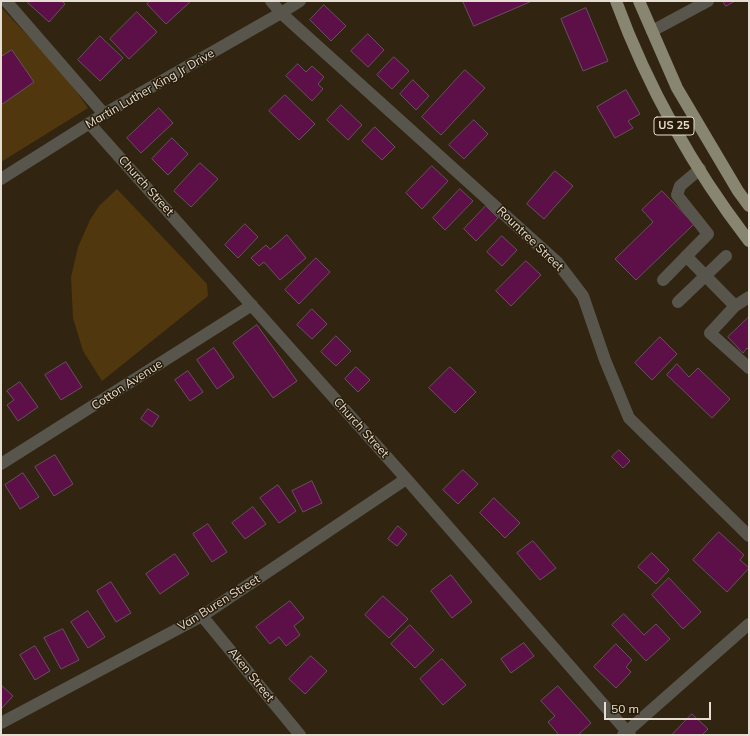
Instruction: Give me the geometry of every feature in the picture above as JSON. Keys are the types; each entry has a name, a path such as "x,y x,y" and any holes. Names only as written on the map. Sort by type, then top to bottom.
{"main road":[{"name":"US 25","path":"616,1 628,34 665,112 712,191 749,241"},
{"name":"US 25","path":"639,1 677,88 738,191 749,206"}],"street":[{"path":"6,1 104,114"},
{"name":"Rountree Street","path":"271,1 281,13 557,262 583,296 605,360 630,418 749,536"},
{"name":"Martin Luther King Jr Drive","path":"1,179 104,114 300,1"},
{"path":"652,31 708,1"},
{"name":"Church Street","path":"89,123 406,478 627,734"},
{"path":"663,280 708,234 677,195 680,186 700,169"},
{"path":"686,256 735,306"},
{"path":"678,302 726,256"},
{"path":"749,297 735,306 710,334 749,368"},
{"name":"Cotton Avenue","path":"1,464 252,305"},
{"name":"Van Buren Street","path":"1,723 202,616 406,478"},
{"name":"Aken Street","path":"202,616 300,735"},
{"path":"627,734 749,624"}],"shaded area":[{"path":"1,7 58,68 88,108 1,162"},
{"path":"117,189 207,284 208,296 102,381 83,351 73,318 71,277 78,247 90,220 99,206"}],"building":[{"path":"29,1 62,1 65,4 49,22 28,3"},
{"path":"150,1 191,1 166,24 147,4"},
{"path":"463,1 532,1 474,26"},
{"path":"723,1 735,1 726,6"},
{"path":"324,5 346,26 331,41 310,20"},
{"path":"586,8 608,61 583,71 561,19"},
{"path":"137,12 157,32 129,59 110,39"},
{"path":"368,34 384,50 368,67 351,51"},
{"path":"100,36 123,58 100,81 78,60"},
{"path":"12,50 34,82 1,105 1,57"},
{"path":"394,57 409,71 392,89 377,75"},
{"path":"298,64 306,72 312,66 324,77 318,84 323,89 312,101 286,76"},
{"path":"465,70 485,88 441,135 422,117"},
{"path":"413,80 429,96 416,110 400,94"},
{"path":"626,90 640,114 628,121 633,128 615,138 597,107"},
{"path":"285,95 315,124 299,140 269,111"},
{"path":"341,105 362,125 348,140 327,120"},
{"path":"159,108 173,123 141,153 127,138"},
{"path":"474,120 488,134 464,159 449,145"},
{"path":"375,127 395,147 382,160 362,141"},
{"path":"172,138 188,154 168,175 152,159"},
{"path":"200,163 218,179 191,207 174,191"},
{"path":"432,166 448,181 422,209 406,193"},
{"path":"555,171 573,186 544,219 527,204"},
{"path":"460,189 473,201 445,230 433,218"},
{"path":"662,191 694,224 636,280 615,259 653,222 642,210"},
{"path":"486,206 498,218 476,241 464,229"},
{"path":"245,224 258,237 238,258 225,245"},
{"path":"287,235 306,258 280,280 264,262 259,266 251,258 266,245 270,249"},
{"path":"502,236 517,250 502,266 487,252"},
{"path":"316,258 330,272 299,304 285,290"},
{"path":"526,261 541,275 511,306 496,291"},
{"path":"312,309 327,324 312,339 297,325"},
{"path":"749,317 749,350 747,348 743,353 728,337"},
{"path":"257,325 297,381 273,398 233,343"},
{"path":"336,336 351,351 336,366 321,352"},
{"path":"660,337 677,354 652,380 635,363"},
{"path":"214,348 234,377 217,389 197,360"},
{"path":"66,362 82,387 61,400 45,375"},
{"path":"677,364 689,377 698,368 730,399 712,418 667,375"},
{"path":"356,367 370,380 358,392 345,379"},
{"path":"450,367 476,392 455,413 429,388"},
{"path":"188,371 203,392 190,401 175,380"},
{"path":"20,382 38,407 18,421 7,405 14,400 7,391"},
{"path":"148,409 159,416 152,427 141,419"},
{"path":"619,450 630,461 623,468 612,457"},
{"path":"55,455 73,484 54,496 35,467"},
{"path":"463,470 478,484 458,504 443,490"},
{"path":"23,473 39,497 20,509 5,485"},
{"path":"312,481 322,503 303,512 292,491"},
{"path":"278,485 296,511 279,523 260,498"},
{"path":"494,498 520,523 505,538 480,513"},
{"path":"253,507 266,524 245,539 232,523"},
{"path":"208,524 227,552 212,562 193,534"},
{"path":"398,526 407,534 397,546 388,539"},
{"path":"719,532 744,555 740,560 749,568 727,592 693,560"},
{"path":"533,541 556,568 540,580 517,553"},
{"path":"652,553 669,570 656,584 638,567"},
{"path":"175,554 189,574 160,594 146,574"},
{"path":"451,575 472,602 452,618 431,591"},
{"path":"669,578 701,612 683,629 652,595"},
{"path":"111,582 131,613 116,622 97,591"},
{"path":"383,596 408,619 389,638 365,615"},
{"path":"290,601 304,618 294,626 300,635 286,646 279,637 270,644 256,627"},
{"path":"88,611 105,637 88,648 71,622"},
{"path":"624,614 644,635 656,624 670,639 646,661 612,625"},
{"path":"410,625 434,650 415,668 391,644"},
{"path":"63,629 79,660 61,669 44,638"},
{"path":"524,643 534,656 511,673 501,659"},
{"path":"616,644 632,660 626,667 631,672 616,688 594,667"},
{"path":"35,646 50,671 35,680 20,655"},
{"path":"311,656 327,671 305,694 289,679"},
{"path":"442,659 466,685 443,705 420,679"},
{"path":"1,685 13,696 1,709"},
{"path":"558,686 591,723 578,735 559,735 548,722 555,716 541,701"},
{"path":"692,714 708,729 702,735 672,735"}]}
